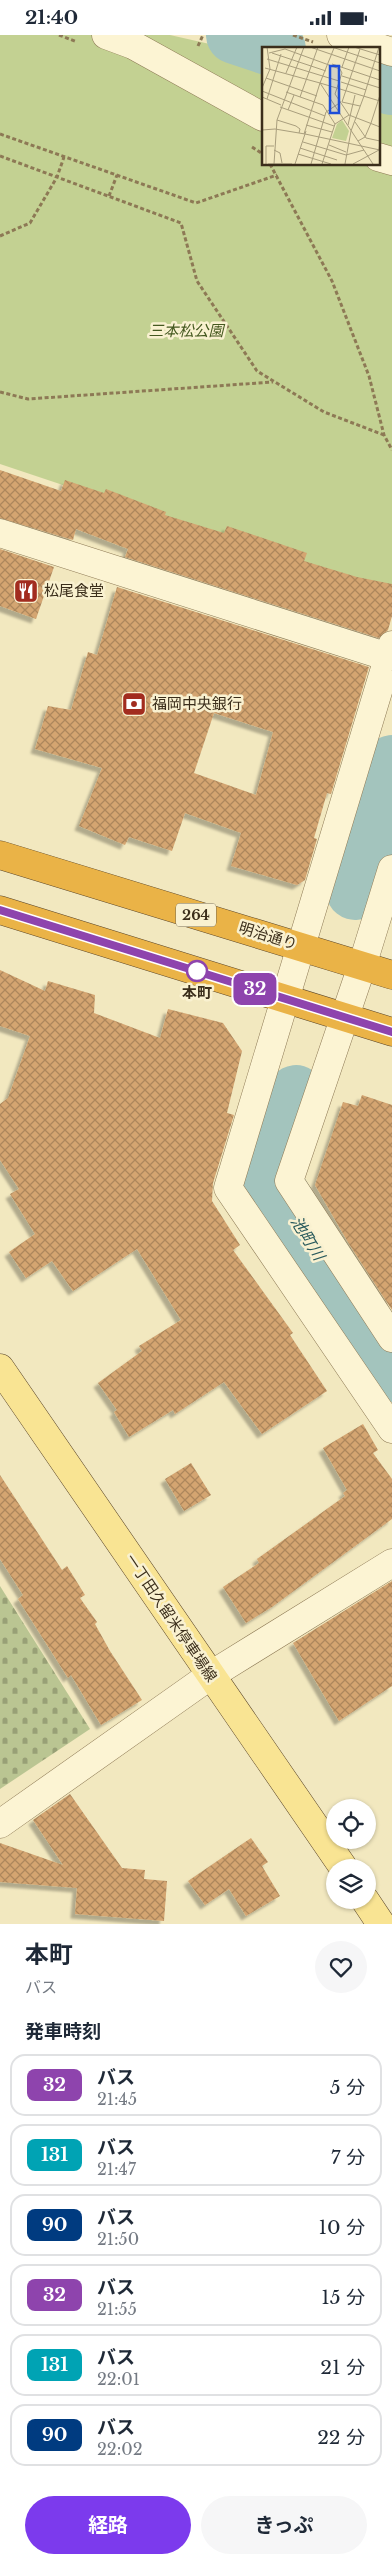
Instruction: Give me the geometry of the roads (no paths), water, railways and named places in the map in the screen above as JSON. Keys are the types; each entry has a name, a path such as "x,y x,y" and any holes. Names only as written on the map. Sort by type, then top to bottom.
{"highway":[{"name":"明治通り","path":"0,855 392,975"},
{"path":"0,910 286,998 345,1019 392,1032"}],"main road":[{"name":"一丁田久留米停車場線","path":"0,1368 337,1859"},
{"path":"371,1909 382,1924"}],"street":[{"path":"106,35 134,45 262,116"},
{"path":"341,35 377,47"},
{"path":"380,48 392,52"},
{"path":"0,533 390,651 228,1187 392,1429"},
{"path":"392,869 345,1019 289,1181 392,1337"},
{"path":"0,1823 210,1675 392,1563"}],"waterway":[{"path":"235,35 271,47"},
{"path":"380,83 392,86"},
{"path":"355,891 392,764"},
{"name":"池町川","path":"296,1094 271,1179 392,1373"}],"place":[{"name":"松尾食堂","path":"26,591"},
{"name":"福岡中央銀行","path":"134,704"},
{"name":"本町","path":"197,971"}],"park label":[{"name":"三本松公園","path":"186,331"}]}
